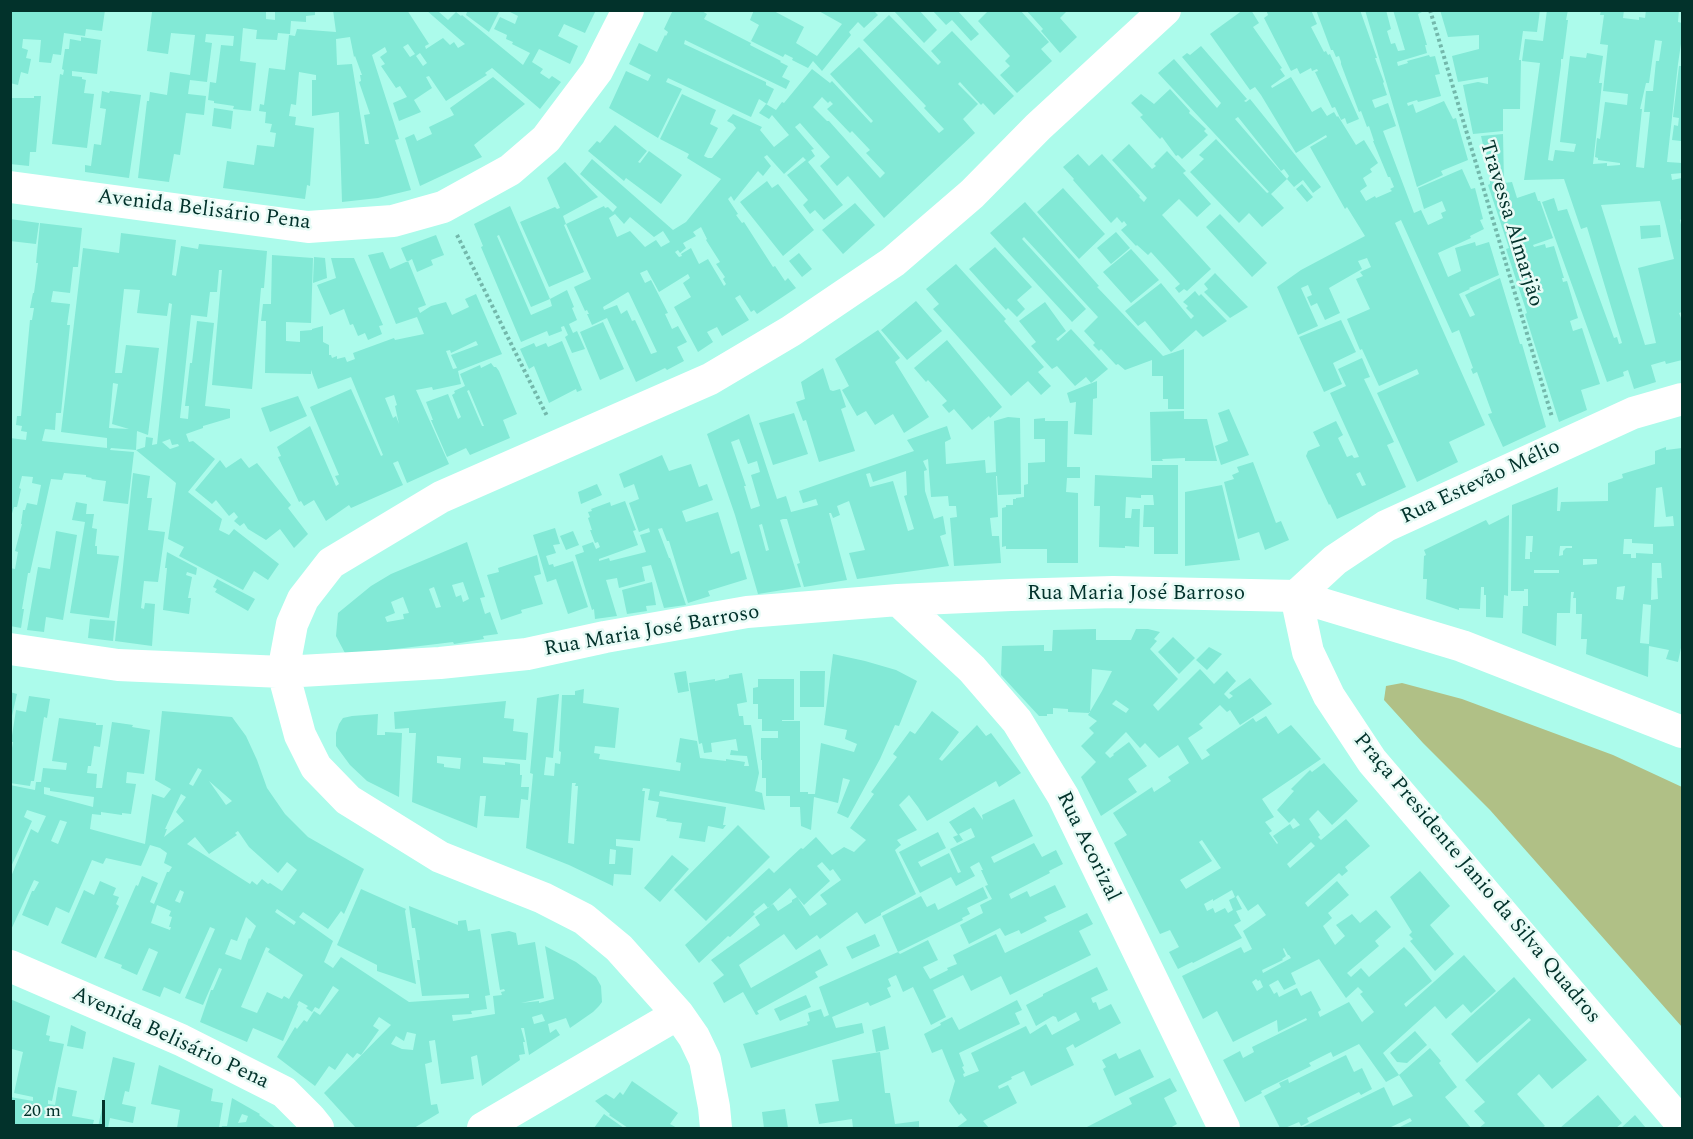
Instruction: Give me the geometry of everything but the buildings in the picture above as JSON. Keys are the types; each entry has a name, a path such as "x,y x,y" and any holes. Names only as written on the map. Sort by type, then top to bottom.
{"street":[{"name":"Avenida Belisário Pena","path":"10,187 308,227 393,221 443,207 510,170 546,139 597,71 628,10"},
{"path":"716,1128 705,1060 694,1037 678,1014 619,948 584,919 543,898 440,857 348,800 316,767 300,735 283,672 292,624 303,599 331,562 441,497 710,379 791,331 893,262 972,194 1038,127 1165,10"},
{"name":"Rua Estevão Mélio","path":"1296,596 1335,560 1386,526 1633,413 1683,399"},
{"name":"Rua Maria José Barroso","path":"10,649 118,665 283,672 440,663 527,654 605,637 747,612 898,600 1113,592 1296,596"},
{"path":"1296,596 1462,646 1683,732"},
{"name":"Praça Presidente Janio da Silva Quadros","path":"1296,596 1308,652 1329,696 1372,761 1683,1124"},
{"name":"Rua Acorizal","path":"898,600 972,669 1017,721 1052,777 1224,1128"},
{"name":"Avenida Belisário Pena","path":"10,966 181,1040 284,1092 318,1128"},
{"path":"483,1128 678,1014"}],"path":[{"name":"Travessa Almarjão","path":"1430,10 1560,446"},
{"path":"443,207 562,444"}],"green space":[{"path":"1402,683 1462,699 1613,755 1682,787 1682,1027 1490,810 1384,700 1386,686"}]}
